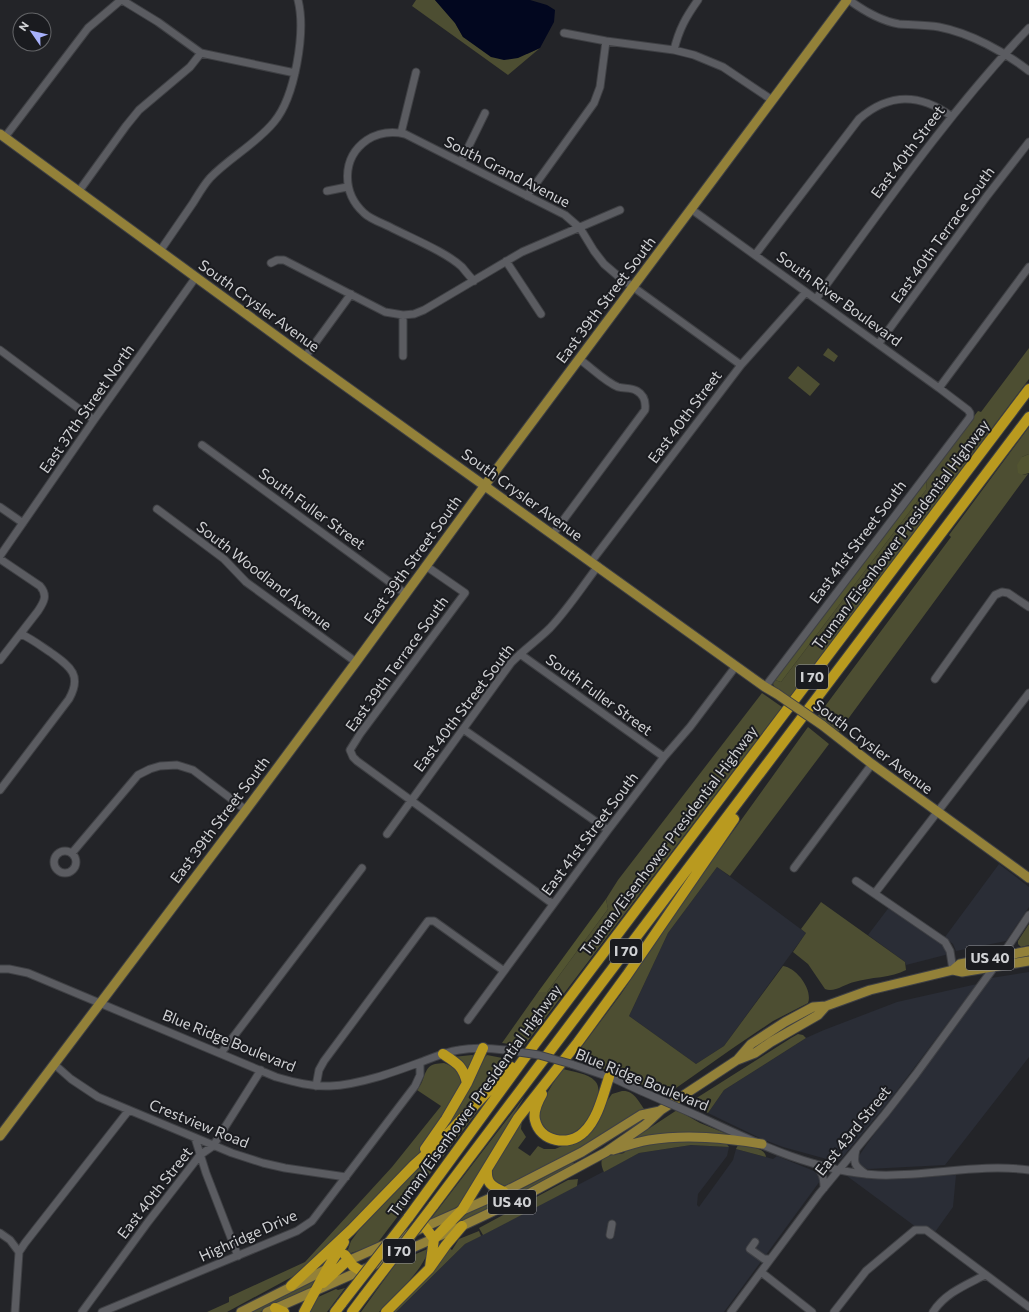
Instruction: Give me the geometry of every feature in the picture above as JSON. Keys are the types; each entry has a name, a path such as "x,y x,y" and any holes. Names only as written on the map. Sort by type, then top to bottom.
{"highway":[{"name":"Truman/Eisenhower Presidential Highway","path":"335,1312 408,1218 534,1045 1029,389"},
{"name":"Truman/Eisenhower Presidential Highway","path":"352,1312 1029,417"},
{"path":"609,1077 597,1113 586,1131 578,1137 570,1141 557,1140 546,1136 539,1128 535,1119 538,1100 554,1074 627,975 788,737"},
{"path":"291,1286 351,1230 414,1165 441,1141 534,1045"},
{"path":"414,1165 446,1119 467,1083 483,1048"},
{"path":"443,1054 461,1066 467,1083"},
{"path":"429,1269 434,1239 462,1210 518,1118 548,1079 554,1074"},
{"path":"487,1169 487,1178 489,1183 504,1192"},
{"path":"386,1312 429,1269 462,1226"},
{"path":"425,1227 434,1239"},
{"path":"304,1312 327,1269 351,1230"},
{"path":"343,1244 344,1252 348,1260 353,1266 361,1271"},
{"path":"316,1291 348,1260"}],"main road":[{"name":"East 39th Street South","path":"0,1136 246,810 485,485 848,0"},
{"name":"South Crysler Avenue","path":"2,135 305,357 765,687 822,725 872,764 1029,878"},
{"name":"US 40","path":"953,970 960,964 1029,951"},
{"name":"US 40","path":"275,1311 521,1198 606,1152 645,1125 661,1110 737,1060 751,1044 785,1022 813,1007 826,1006 870,990 953,970 962,972 1029,961"},
{"name":"US 40","path":"241,1312 327,1269 504,1192 582,1152 641,1115 661,1110"},
{"path":"606,1152 649,1140 671,1138 700,1137 762,1144"}],"street":[{"path":"2,135 88,28 121,0 158,22 201,53 295,73"},
{"path":"160,251 209,179 265,132 275,121 285,103 295,73 300,50 302,26 301,11 298,0"},
{"path":"674,50 678,33 684,20 698,0"},
{"path":"848,0 862,9 897,24 938,27 951,30 977,40 1004,53 1029,71"},
{"name":"East 40th Street","path":"816,299 951,116 1004,53 1029,28"},
{"path":"564,33 606,41 674,50 694,55 723,67 772,100"},
{"path":"527,196 594,103 600,87 606,41"},
{"path":"79,191 126,126 140,110 190,67 201,53"},
{"path":"416,72 401,133 390,132 379,134 360,145 353,154 348,165 346,177 347,187 353,202 365,214 448,257 461,267 474,281"},
{"path":"755,255 858,119 868,111 880,104 890,101 910,99 934,105 951,116"},
{"path":"461,162 485,113"},
{"name":"South Grand Avenue","path":"401,133 565,215 580,228 604,264 741,364"},
{"name":"East 40th Terrace South","path":"879,344 987,196 1029,142"},
{"path":"327,192 347,187"},
{"name":"South River Boulevard","path":"692,209 939,388 970,413"},
{"path":"271,263 277,260 284,260 385,312 404,315 414,314 424,310 522,252 620,210"},
{"path":"506,262 541,314"},
{"path":"939,388 1029,267"},
{"name":"East 37th Street North","path":"0,558 94,420 196,277"},
{"name":"East 40th Street","path":"595,564 741,364 806,292"},
{"path":"305,357 351,294"},
{"path":"404,315 404,356"},
{"path":"0,350 94,420"},
{"path":"553,534 645,410 646,403 637,391 618,387 579,359"},
{"name":"East 41st Street South","path":"765,687 970,417 970,413"},
{"name":"South Fuller Street","path":"202,444 406,594"},
{"path":"0,507 23,523"},
{"name":"South Woodland Avenue","path":"157,509 224,560 246,582 356,662"},
{"path":"0,558 40,586 44,590 45,595 43,603 0,660"},
{"name":"East 40th Street South","path":"387,834 463,729 520,654 562,616 595,564"},
{"name":"East 39th Terrace South","path":"411,800 352,757 350,750 360,734 465,593 426,566"},
{"path":"935,679 995,596 1002,592 1008,593 1029,608"},
{"path":"0,790 74,691 75,683 72,669 32,640 21,634"},
{"name":"South Fuller Street","path":"520,654 664,757"},
{"name":"East 41st Street South","path":"468,1020 608,830 664,757 690,727 736,666"},
{"path":"876,893 1029,693"},
{"path":"463,729 608,830"},
{"path":"794,868 872,764"},
{"path":"72,853 138,775 150,768 177,765 193,770 246,810"},
{"path":"411,800 553,904"},
{"path":"221,1053 362,868"},
{"path":"856,881 876,893 945,942 950,951 953,970"},
{"name":"East 43rd Street","path":"730,1312 824,1188 916,1074 995,966 1029,915"},
{"path":"316,1086 319,1070 324,1061 428,921 434,921 504,971"},
{"name":"Blue Ridge Boulevard","path":"0,969 9,969 28,973 276,1077 298,1083 316,1086 350,1085 443,1054 460,1050 483,1048 505,1050 571,1064 609,1077 762,1144 839,1170 866,1174 910,1175 992,1168 1029,1170"},
{"name":"Highridge Drive","path":"102,1312 298,1231 312,1221 416,1086 420,1074 420,1062"},
{"name":"Crestview Road","path":"54,1064 71,1079 90,1092 213,1146 263,1163 346,1177"},
{"name":"East 40th Street","path":"82,1312 148,1222 200,1155 213,1146 261,1070"},
{"path":"15,1312 19,1252 25,1242 129,1110"},
{"path":"195,1138 206,1173 238,1256"},
{"path":"856,1148 854,1159 855,1164 866,1174"},
{"path":"582,1152 587,1161"},
{"path":"815,1163 824,1178 824,1188"},
{"path":"834,1312 872,1264 915,1230 926,1230 1029,1307"},
{"path":"0,1233 10,1240 19,1252"},
{"path":"755,1242 750,1249 764,1260 770,1259"},
{"path":"761,1272 812,1312"},
{"path":"934,1312 937,1306 946,1297 985,1275"}],"shaded area":[{"path":"999,864 1029,887 1029,907 1006,941 956,951 953,944 945,937"},
{"path":"717,867 806,933 724,1046 696,1064 629,1016 668,933"},
{"path":"890,906 945,946 949,954 906,965 905,962 868,935"},
{"path":"1029,972 1029,1057 945,1165 868,1169 859,1166 857,1159 867,1144 991,978"},
{"path":"977,984 887,1104 841,1159 834,1161 783,1147 762,1139 708,1113 724,1090 806,1038 897,1002"},
{"path":"691,1145 729,1147 727,1156 698,1194 697,1205 699,1207 733,1160 736,1149 773,1159 777,1156 814,1171 819,1176 820,1181 724,1312 396,1312 465,1244 639,1153"},
{"path":"956,1175 953,1207 935,1232 916,1227 847,1176 881,1179"}],"green space":[{"path":"416,0 435,0 455,23 463,37 527,54 540,48 508,75 412,6"},
{"path":"828,348 838,356 834,362 823,355"},
{"path":"1029,348 1029,379 789,698 774,686 773,684 775,680 781,682 926,490 927,477 978,411 981,412"},
{"path":"798,366 820,384 810,396 788,378"},
{"path":"1029,427 1029,454 1022,457 1022,475 1028,474 837,734 817,717 951,537 949,535"},
{"path":"1029,454 1029,473 1022,475 1018,473 1017,465 1022,457"},
{"path":"927,477 926,490 781,682 775,680"},
{"path":"762,693 782,707 524,1046 502,1043 538,992 547,992 608,909 606,899 618,880"},
{"path":"808,727 829,744 730,876 717,867 668,933 629,1016 696,1064 724,1046 783,966 794,971 803,980 808,992 808,1003 773,1021 669,1093 659,1092 574,1057 621,994 690,891"},
{"path":"606,899 608,909 547,992 538,992"},
{"path":"821,902 905,962 906,970 894,975 854,982 832,990 825,989 808,964 793,952 806,933 801,929"},
{"path":"1029,924 1029,945 1021,947 1018,944 1018,941"},
{"path":"798,1034 803,1035 806,1038 724,1090 708,1113 701,1109 695,1099"},
{"path":"487,1055 513,1060 428,1150 482,1060"},
{"path":"475,1056 467,1074 453,1057"},
{"path":"444,1063 456,1070 461,1084 434,1132 420,1152 404,1170 301,1272 227,1312 207,1312 229,1302 229,1297 305,1262 392,1167 441,1106 417,1090 430,1066"},
{"path":"563,1069 584,1074 592,1078 598,1087 598,1094 593,1110 582,1126 571,1135 563,1136 550,1133 543,1127 540,1119 540,1111 543,1101"},
{"path":"622,1091 633,1094 645,1110 517,1182 505,1187 495,1185 491,1172 522,1119 521,1129 526,1137 518,1148 530,1156 538,1146 544,1149 555,1149 569,1143 583,1134 612,1094"},
{"path":"525,1096 459,1206 430,1220"},
{"path":"481,1103 483,1104 376,1245 348,1254 347,1252 351,1241 359,1230"},
{"path":"677,1110 700,1123 727,1134 726,1137 627,1143"},
{"path":"689,1139 726,1143 729,1147 691,1145 639,1153 604,1172 602,1161 606,1156 624,1153 626,1150 657,1142"},
{"path":"738,1145 759,1149 763,1151 766,1157 736,1149"},
{"path":"572,1163 577,1164 507,1202 443,1230 461,1216 512,1194"},
{"path":"578,1179 577,1186 483,1235 479,1228 568,1180"},
{"path":"479,1231 481,1236 465,1244 396,1312 392,1312 449,1248 452,1250 459,1239"},
{"path":"430,1248 426,1257 414,1274 401,1290 379,1312 361,1312 397,1262"},
{"path":"320,1277 313,1289 260,1312 252,1312"},
{"path":"345,1288 327,1312 307,1312 316,1298 336,1289 338,1290"}],"water":[{"path":"435,0 530,0 547,5 555,10 554,22 540,48 518,58 504,60 491,57 463,37 455,23"}]}
